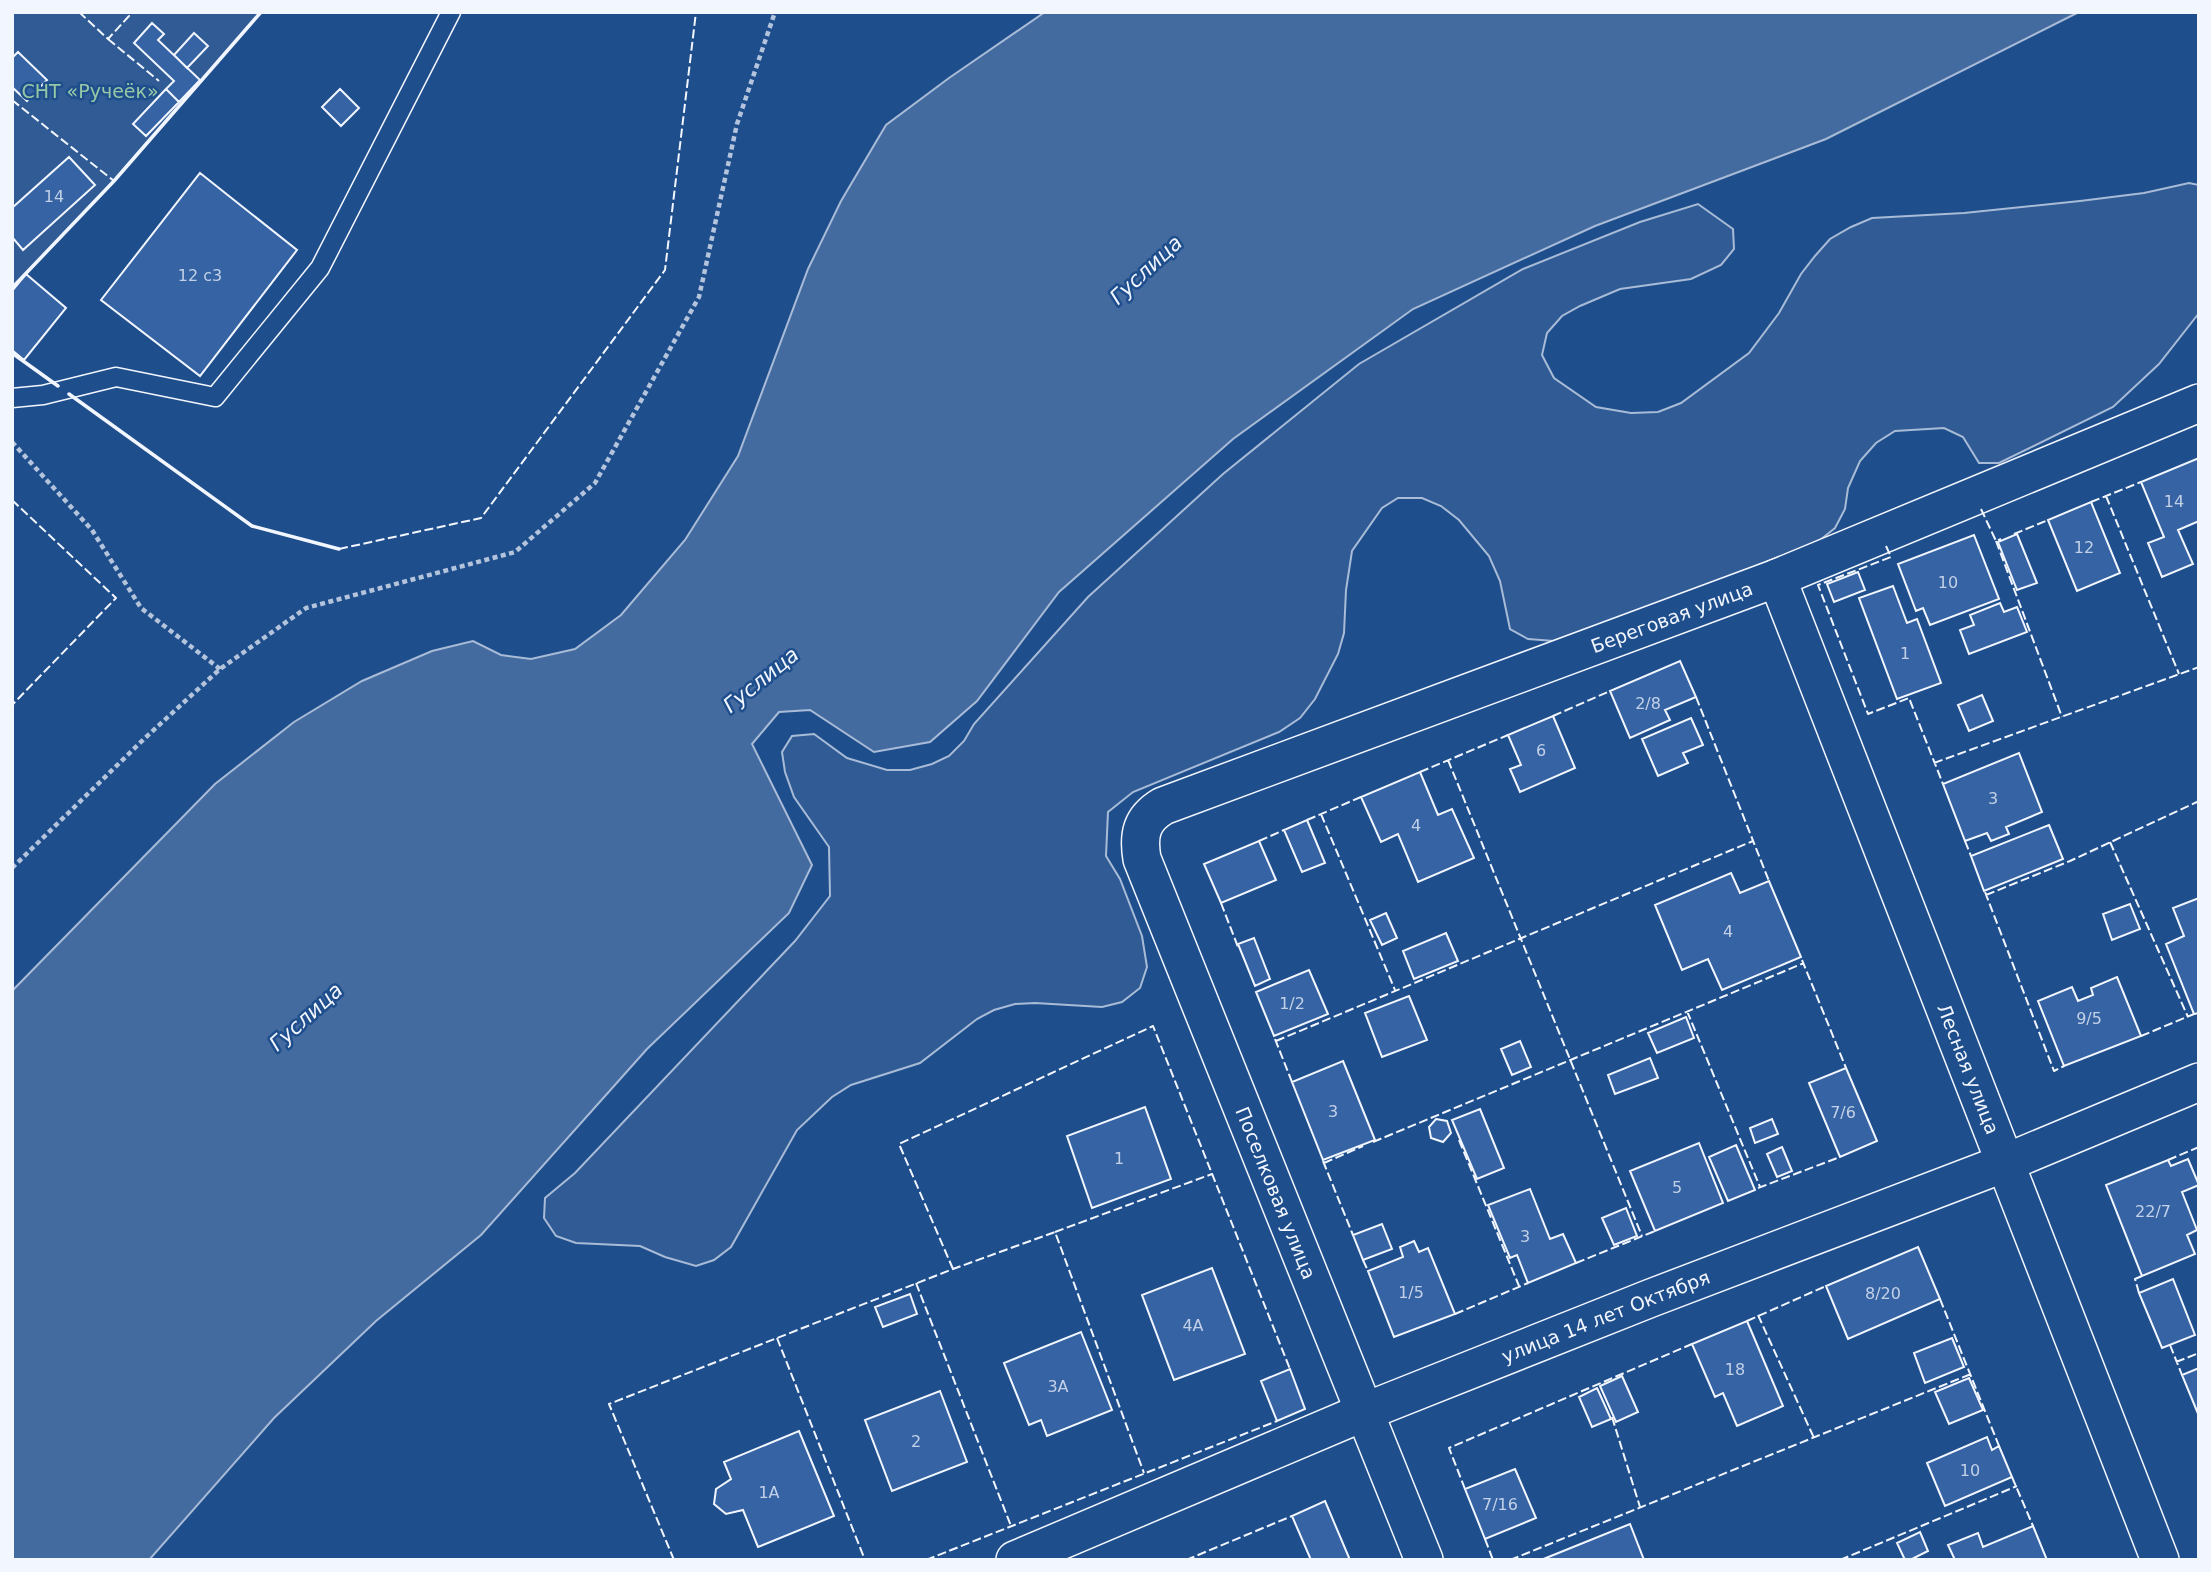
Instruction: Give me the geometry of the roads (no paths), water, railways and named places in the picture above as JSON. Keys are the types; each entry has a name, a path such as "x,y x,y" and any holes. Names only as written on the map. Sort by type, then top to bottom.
{"street":[{"name":"Береговая улица","path":"1143,824 1151,813 1163,806 1777,578 2199,403"},
{"name":"Лесная улица","path":"1777,578 2160,1560"},
{"name":"Поселковая улица","path":"1143,824 1139,841 1142,859 1424,1560"},
{"name":"улица 14 лет Октября","path":"1015,1560 1364,1412 1664,1293 2005,1163 2199,1082"}],"lane":[{"path":"12,398 43,395 116,377 215,397 320,268 451,12"}],"water":[{"name":"Гуслица","path":"1045,12 2079,12 1826,139 1595,226 1413,309 1233,439 1059,592 977,701 930,742 874,752 810,710 779,712 752,744 812,865 789,913 647,1049 481,1235 376,1321 274,1418 149,1560 12,1560 12,991 215,784 294,722 362,681 432,651 473,641 501,655 531,659 575,649 621,615 685,540 738,456 808,269 841,201 886,125"}],"park label":[{"name":"СНТ «Ручеёк»","path":"90,91"}]}
